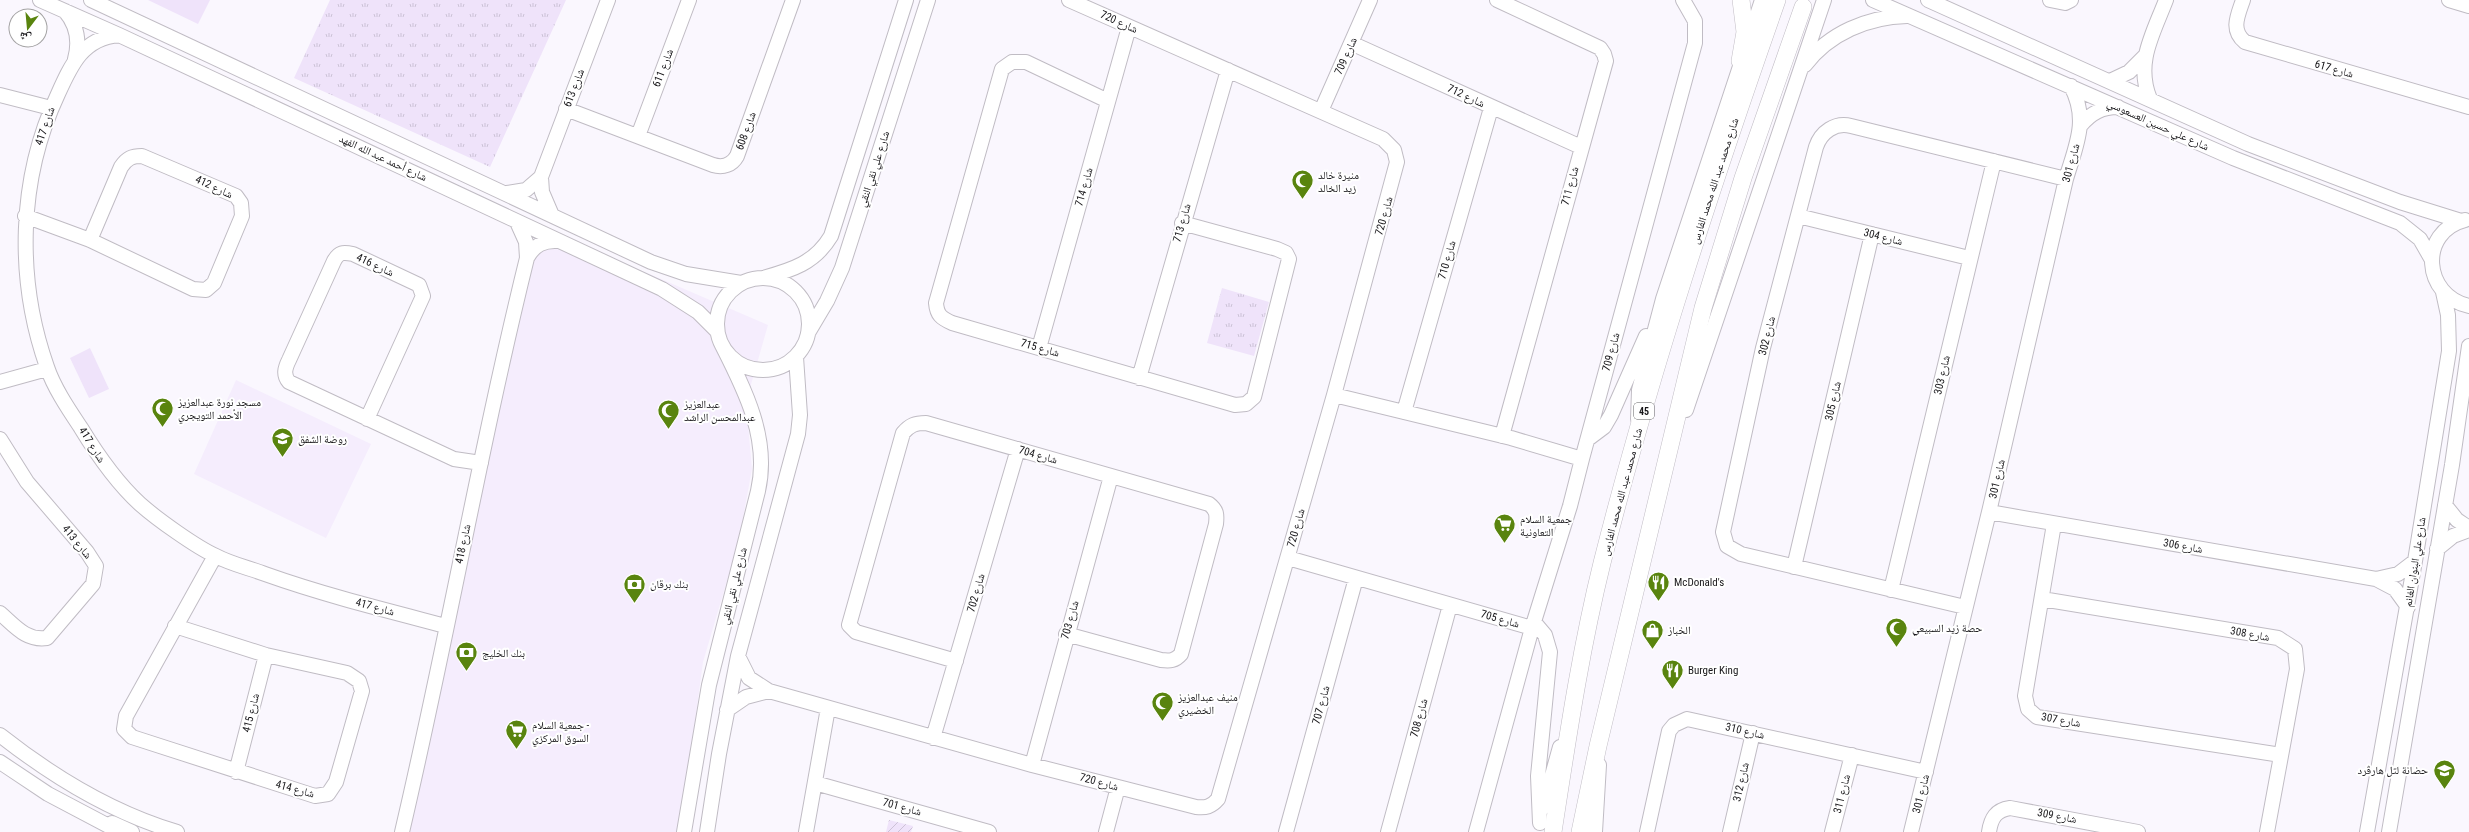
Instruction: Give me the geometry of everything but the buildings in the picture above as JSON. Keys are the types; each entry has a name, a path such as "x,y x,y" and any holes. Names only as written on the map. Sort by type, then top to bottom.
{"main road":[{"path":"1740,60 1745,32 1741,0"},
{"name":"شارع محمد عبد الله محمد الفارس","path":"1543,829 1575,692 1602,564 1640,426 1699,228 1777,0"},
{"path":"1580,832 1598,746 1703,308 1720,249 1803,7"}],"street":[{"name":"شارع أحمد عبد الله الفهد","path":"40,0 120,35 675,296 698,312 717,331"},
{"name":"شارع أحمد عبد الله الفهد","path":"91,0 507,194 551,213 668,269 704,278 741,283"},
{"name":"شارع 613","path":"551,213 542,192 541,177 608,0"},
{"name":"شارع 611","path":"638,136 689,0"},
{"name":"شارع 608","path":"566,109 717,166 725,166 732,162 737,156 793,0"},
{"name":"شارع علي نقي النقي","path":"763,278 805,264 820,252 831,236 906,0"},
{"name":"شارع علي نقي النقي","path":"808,333 827,301 842,268 928,0"},
{"name":"شارع 720","path":"738,656 749,678 769,691 1032,765 1196,807 1206,808 1213,805 1218,799 1334,395 1397,162 1394,150 1383,139 1069,0"},
{"name":"شارع 709","path":"1321,111 1370,0"},
{"name":"شارع 711","path":"1496,0 1600,48 1604,54 1604,69 1581,147 1502,436"},
{"name":"شارع 709","path":"1533,625 1570,506 1694,43 1695,21 1683,0"},
{"path":"1640,426 1637,410 1639,395 1662,299 1740,60 1762,0"},
{"path":"1671,441 1683,417 1824,0"},
{"name":"شارع علي حسين العسعوسي","path":"1873,0 2233,158 2400,223 2420,239 2432,260"},
{"name":"شارع علي حسين العسعوسي","path":"1928,0 2248,144 2420,209 2465,220"},
{"path":"1953,0 1982,23"},
{"path":"2050,0 2065,3 2071,0"},
{"name":"شارع 617","path":"2243,0 2235,25 2238,35 2245,42 2469,108"},
{"path":"2448,0 2469,6"},
{"path":"2150,99 2143,75 2145,56 2162,1"},
{"name":"شارع 417","path":"65,11 73,22 77,36 75,59"},
{"path":"1800,72 1816,52 1848,30 1884,18 1910,16"},
{"name":"شارع 714","path":"1039,348 1129,27"},
{"name":"شارع 417","path":"120,35 93,42 75,59 51,108 34,160 25,216 29,291 35,327 47,369 106,468 141,504 215,556 301,586 446,626"},
{"name":"شارع 712","path":"1351,43 1491,108 1581,147"},
{"path":"2110,81 2129,72 2145,56"},
{"name":"شارع 715","path":"1108,101 1026,62 1012,62 1002,69 936,303 937,313 941,318 952,323 1235,405 1246,404 1254,397 1288,270 1286,253 1277,248 1182,223"},
{"name":"شارع 713","path":"1139,378 1182,223 1228,70"},
{"name":"شارع 301","path":"1911,832 1989,512 2066,179 2081,126 2078,101 2071,86"},
{"path":"0,95 51,108"},
{"path":"301,120 309,112 309,101"},
{"path":"2081,126 2094,113 2106,108 2119,107"},
{"name":"شارع 710","path":"1404,412 1491,108"},
{"path":"319,128 320,117 327,109"},
{"name":"شارع 302","path":"1965,607 1794,567 1733,551 1724,539 1723,532 1763,348 1818,142 1825,133 1840,125 1851,126 2066,179"},
{"name":"شارع 412","path":"25,216 90,240 193,290 206,290 214,283 242,216 241,203 236,196 142,156 135,156 126,160 121,167 90,240"},
{"name":"شارع 303","path":"1891,590 1969,258 1994,161"},
{"name":"شارع 613","path":"507,194 526,190 541,177"},
{"name":"شارع 304","path":"1798,216 1969,258"},
{"path":"2465,220 2444,233 2434,250 2432,260 2434,277 2443,292 2459,303 2469,306"},
{"name":"شارع 418","path":"402,832 433,700 446,626 480,463 527,258 526,242 517,222"},
{"name":"شارع 305","path":"1794,567 1872,234"},
{"path":"527,258 532,249 542,243 558,241"},
{"name":"شارع 416","path":"367,419 421,303 422,290 419,285 353,254 343,252 338,255 334,261 286,367 285,378 289,382 367,419 454,459 480,463"},
{"path":"763,278 783,283 799,295 806,306 809,319 808,333 804,346 796,356 784,365 770,369 756,369 742,365 730,356 722,345 717,331 717,317 721,303 730,291 741,283 763,278"},
{"name":"شارع علي البنوان الغانم","path":"2367,832 2416,561 2449,350 2448,315 2443,292"},
{"path":"1588,439 1604,426 1611,415 1662,299"},
{"name":"شارع علي نقي النقي","path":"697,830 710,685 758,491 762,466 757,429 739,380 722,345"},
{"name":"شارع علي البنوان الغانم","path":"2390,826 2446,504 2469,346"},
{"name":"شارع علي نقي النقي","path":"697,830 727,710 738,656 798,434 800,415 796,356"},
{"path":"0,382 47,369"},
{"path":"1334,395 1502,436 1582,459"},
{"name":"شارع 704","path":"956,661 856,632 849,625 903,433 909,426 916,423 926,423 1018,449 1208,504 1215,508 1217,516 1216,524 1181,654 1169,661 1161,660 1066,634"},
{"name":"شارع 413","path":"0,439 27,482 87,552 96,566 93,584 48,638 36,640 24,634 0,613"},
{"name":"شارع 702","path":"933,738 1018,449"},
{"name":"شارع 703","path":"1032,765 1066,634 1111,476"},
{"path":"2437,549 2453,536 2469,529 2457,520 2446,504"},
{"name":"شارع 306","path":"1989,512 2376,579 2395,589 2408,606"},
{"name":"شارع 307","path":"2054,524 2025,696 2028,709 2038,717 2281,756"},
{"name":"شارع 414","path":"175,626 266,655 347,673 359,681 362,692 336,782 328,794 315,796 236,772 132,737 124,729 126,716 175,626 215,556"},
{"name":"شارع 705","path":"1288,558 1450,605 1533,625 1476,832"},
{"name":"شارع 306","path":"2376,579 2398,574 2416,561"},
{"name":"شارع 707","path":"1286,832 1356,578"},
{"name":"شارع 308","path":"2042,599 2278,638 2295,649 2297,670 2267,832"},
{"name":"شارع 708","path":"1388,832 1450,605"},
{"path":"1533,625 1545,635 1550,652 1538,776 1543,829"},
{"path":"1528,645 1550,652"},
{"name":"شارع 415","path":"236,772 266,655"},
{"path":"727,710 746,697 769,691"},
{"path":"806,832 828,708"},
{"name":"شارع 310","path":"1647,832 1667,738 1674,725 1687,719 1695,719 1926,772"},
{"name":"شارع 312","path":"1730,832 1753,733"},
{"path":"0,735 74,785 147,827 168,831"},
{"path":"1595,832 1599,778 1598,746"},
{"name":"شارع 311","path":"1832,832 1852,755"},
{"path":"0,762 48,794 120,832"},
{"name":"شارع 701","path":"815,783 989,832"},
{"path":"1106,832 1118,787"},
{"path":"48,794 132,832"},
{"name":"شارع 309","path":"1989,832 1994,816 1998,812 2010,808 2138,832"},
{"path":"2369,817 2379,825 2386,824 2390,826"}],"shaded area":[{"path":"551,240 647,273 768,325 746,402 752,469 739,540 703,662 680,832 409,832 527,258"},
{"name":"روضة الشفق","path":"236,380 371,444 326,538 194,474"}],"green space":[{"path":"148,0 210,0 198,24"},
{"path":"330,0 566,0 490,167 294,78"},
{"path":"1222,288 1269,302 1254,356 1207,343"},
{"path":"90,348 109,389 89,398 70,358"},
{"path":"889,820 913,826 911,832 886,832"}],"place":[{"name":"منيرة خالد زيد الخالد","path":"1302,200"},
{"name":"مسجد نورة عبدالعزيز الأحمد التويجري","path":"162,428"},
{"name":"عبدالعزيز عبدالمحسن الراشد","path":"669,430"},
{"name":"روضة الشفق","path":"282,458"},
{"name":"جمعية السلام التعاونية","path":"1504,544"},
{"name":"McDonald's","path":"1659,602"},
{"name":"بنك برقان","path":"635,604"},
{"name":"حصة زيد السبيعي","path":"1896,648"},
{"name":"الخباز","path":"1652,650"},
{"name":"بنك الخليج","path":"467,672"},
{"name":"Burger King","path":"1673,690"},
{"name":"منيف عبدالعزيز الخضيري","path":"1162,722"},
{"name":"جمعية السلام - السوق المركزي","path":"516,750"},
{"name":"حضانة لتل هارڤرد","path":"2444,790"}]}
